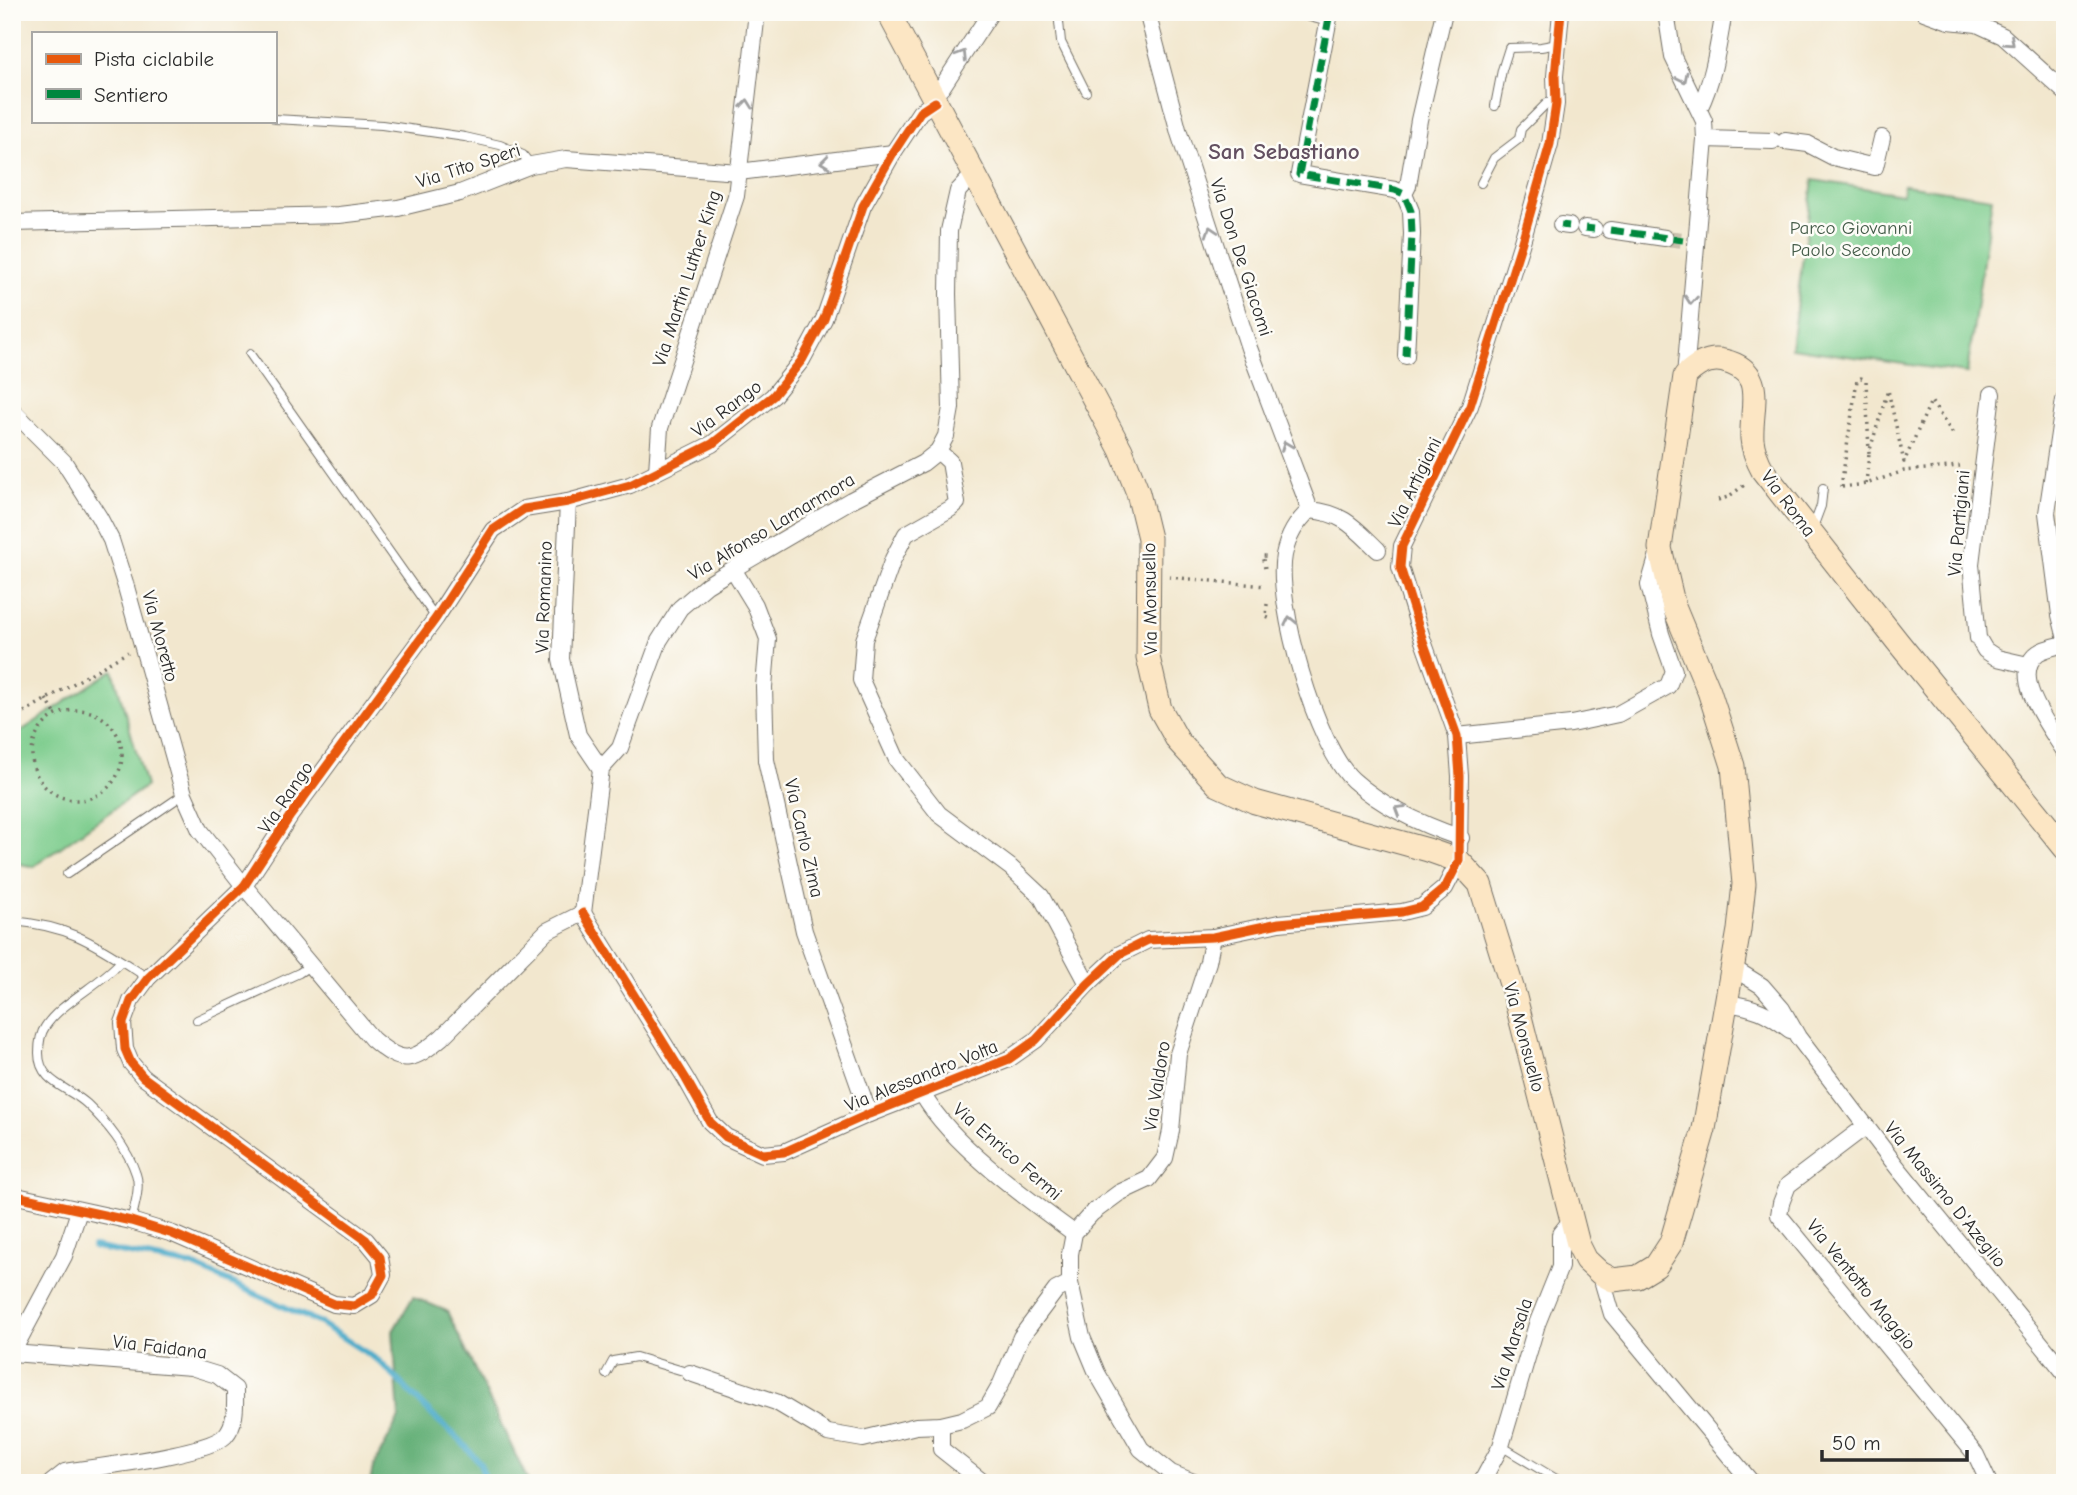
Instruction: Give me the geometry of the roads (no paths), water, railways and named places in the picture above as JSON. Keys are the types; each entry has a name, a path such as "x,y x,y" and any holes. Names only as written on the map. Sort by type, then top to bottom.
{"main road":[{"name":"Via Monsuello","path":"888,12 1121,450 1138,494 1149,538 1148,657 1160,709 1178,741 1217,785 1255,802 1428,849 1459,861 1480,884 1515,997 1578,1244 1587,1260 1600,1273"},
{"name":"Via Roma","path":"1685,376 1699,364 1715,359 1732,363 1745,372 1753,383 1755,400 1752,438 1754,455 1763,471 1811,533 2060,833"},
{"path":"1600,1273 1613,1280 1638,1277 1656,1266 1671,1243 1704,1129 1733,968 1744,884 1732,766 1709,691 1674,607 1660,548 1685,376"}],"street":[{"name":"Via Martin Luther King","path":"657,471 660,428 736,196 757,12"},
{"name":"Via Rango","path":"12,1195 131,1221 173,1234 334,1304 354,1306 372,1295 383,1275 380,1257 366,1240 143,1077 131,1063 125,1049 123,1023 131,1000 148,978 244,886 290,817 436,618 493,530 524,509 568,502 629,485 712,444 773,396 802,360 824,319 863,205 920,112 934,99 991,12"},
{"name":"Via Don De Giacomi","path":"1147,12 1183,146 1249,348 1310,510"},
{"path":"1307,12 1329,18 1298,174 1395,190 1404,194 1411,211 1412,234 1406,356"},
{"path":"1404,194 1408,186 1419,120 1444,12"},
{"name":"Via Artigiani","path":"1459,861 1461,838 1457,736 1400,567 1402,547 1470,406 1521,245 1535,221 1556,104 1555,76 1561,12"},
{"path":"1666,12 1673,57 1699,108 1704,121 1705,139 1693,242 1685,376"},
{"path":"1699,108 1710,82 1724,12"},
{"path":"1924,12 1949,21 1976,24 2003,36 2065,92"},
{"path":"1705,139 1779,141 1808,145 1833,157 1875,167 1882,138"},
{"name":"Via Tito Speri","path":"12,223 339,215 398,208 460,193 531,166 566,159 739,172 893,153"},
{"path":"973,175 958,191 949,231 951,408 946,436 938,451 950,462 957,503 906,534 893,559 864,640 861,680 897,761 939,814 1010,867 1041,895 1088,984"},
{"path":"1584,228 1665,238"},
{"name":"Via Partigiani","path":"1992,394 1971,565 1978,638 1985,649 1997,658 2028,665"},
{"path":"2064,400 2047,513 2065,635"},
{"name":"Via Moretto","path":"12,411 64,462 111,540 184,794 200,830 244,886"},
{"name":"Via Alfonso Lamarmora","path":"601,769 620,748 659,641 680,608 707,585 733,569 851,500 923,463 938,451"},
{"name":"Via Romanino","path":"568,502 561,659 578,735 601,769"},
{"path":"1378,550 1346,520 1330,512 1310,510 1300,518 1289,535 1283,557 1283,593 1304,684 1321,731 1351,779 1412,818 1461,838"},
{"path":"1457,736 1572,724 1618,714 1668,686 1674,671 1661,634 1649,585 1660,548"},
{"name":"Via Carlo Zima","path":"733,569 755,606 768,639 764,687 766,760 804,931 869,1114"},
{"path":"2065,644 2038,653 2028,665 2028,687 2065,752"},
{"path":"244,886 372,1039 390,1055 408,1058 423,1053 442,1037 547,931 583,913 601,769"},
{"name":"Via Alessandro Volta","path":"583,913 710,1122 726,1137 747,1149 763,1154 784,1152 869,1114 1009,1059 1036,1040 1120,954 1148,940 1213,937 1279,923 1402,912 1422,907 1445,888 1459,861"},
{"name":"Via Valdoro","path":"1074,1233 1092,1213 1119,1193 1149,1179 1165,1158 1171,1131 1178,1054 1208,962 1213,937"},
{"name":"Via Massimo D'Azeglio","path":"1733,968 1762,986 1782,1009 1798,1037 1866,1126 2065,1373"},
{"name":"Via Massimo D'Azeglio","path":"1726,1003 1750,1006 1768,1013 1798,1037"},
{"name":"Via Enrico Fermi","path":"923,1095 935,1116 972,1152 1074,1233"},
{"name":"Via Ventotto Maggio","path":"1866,1126 1788,1185 1779,1215 1976,1455 1989,1483"},
{"name":"Via Faidana","path":"51,1483 65,1472 203,1448 225,1436 235,1415 235,1389 217,1375 191,1367 12,1353 64,1256 79,1211"},
{"name":"Via Marsala","path":"1481,1483 1501,1446 1537,1324 1560,1267 1560,1234 1572,1219"},
{"path":"1074,1233 1070,1254 1070,1283 1087,1349 1097,1373 1141,1449 1171,1473 1196,1483"},
{"name":"Via Monsuello","path":"1600,1273 1612,1314 1752,1483"},
{"path":"690,1373 776,1402 828,1433 863,1439 916,1426 941,1425 962,1420 988,1406 1000,1386 1021,1337 1056,1290 1070,1283"},
{"path":"941,1425 941,1449 984,1483"}],"lane":[{"path":"1058,12 1061,42 1086,92"},
{"path":"1495,106 1509,48 1559,44"},
{"path":"1481,184 1494,158 1519,139 1521,129 1530,119 1547,103 1556,104"},
{"path":"276,119 382,125 465,137 500,145 523,155 531,166"},
{"path":"250,354 436,618"},
{"path":"1811,533 1821,506 1823,488"},
{"path":"67,874 184,794"},
{"path":"12,921 55,926 80,936 148,978"},
{"path":"121,961 108,976 56,1014 44,1028 39,1042 39,1063 53,1082 85,1102 127,1154 138,1176 131,1221"},
{"path":"197,1020 311,965"},
{"path":"606,1374 613,1361 636,1357 690,1373"},
{"path":"1501,1446 1563,1483"},
{"path":"1255,1483 1272,1480"}],"waterway":[{"path":"93,1247 194,1266 320,1323 379,1361 460,1440 480,1463 487,1483"}],"tunnel":[{"path":"1665,238 1683,240"}],"district":[{"name":"San Sebastiano","path":"1284,151"}],"park label":[{"name":"Parco Giovanni Paolo Secondo","path":"1851,238"}]}
